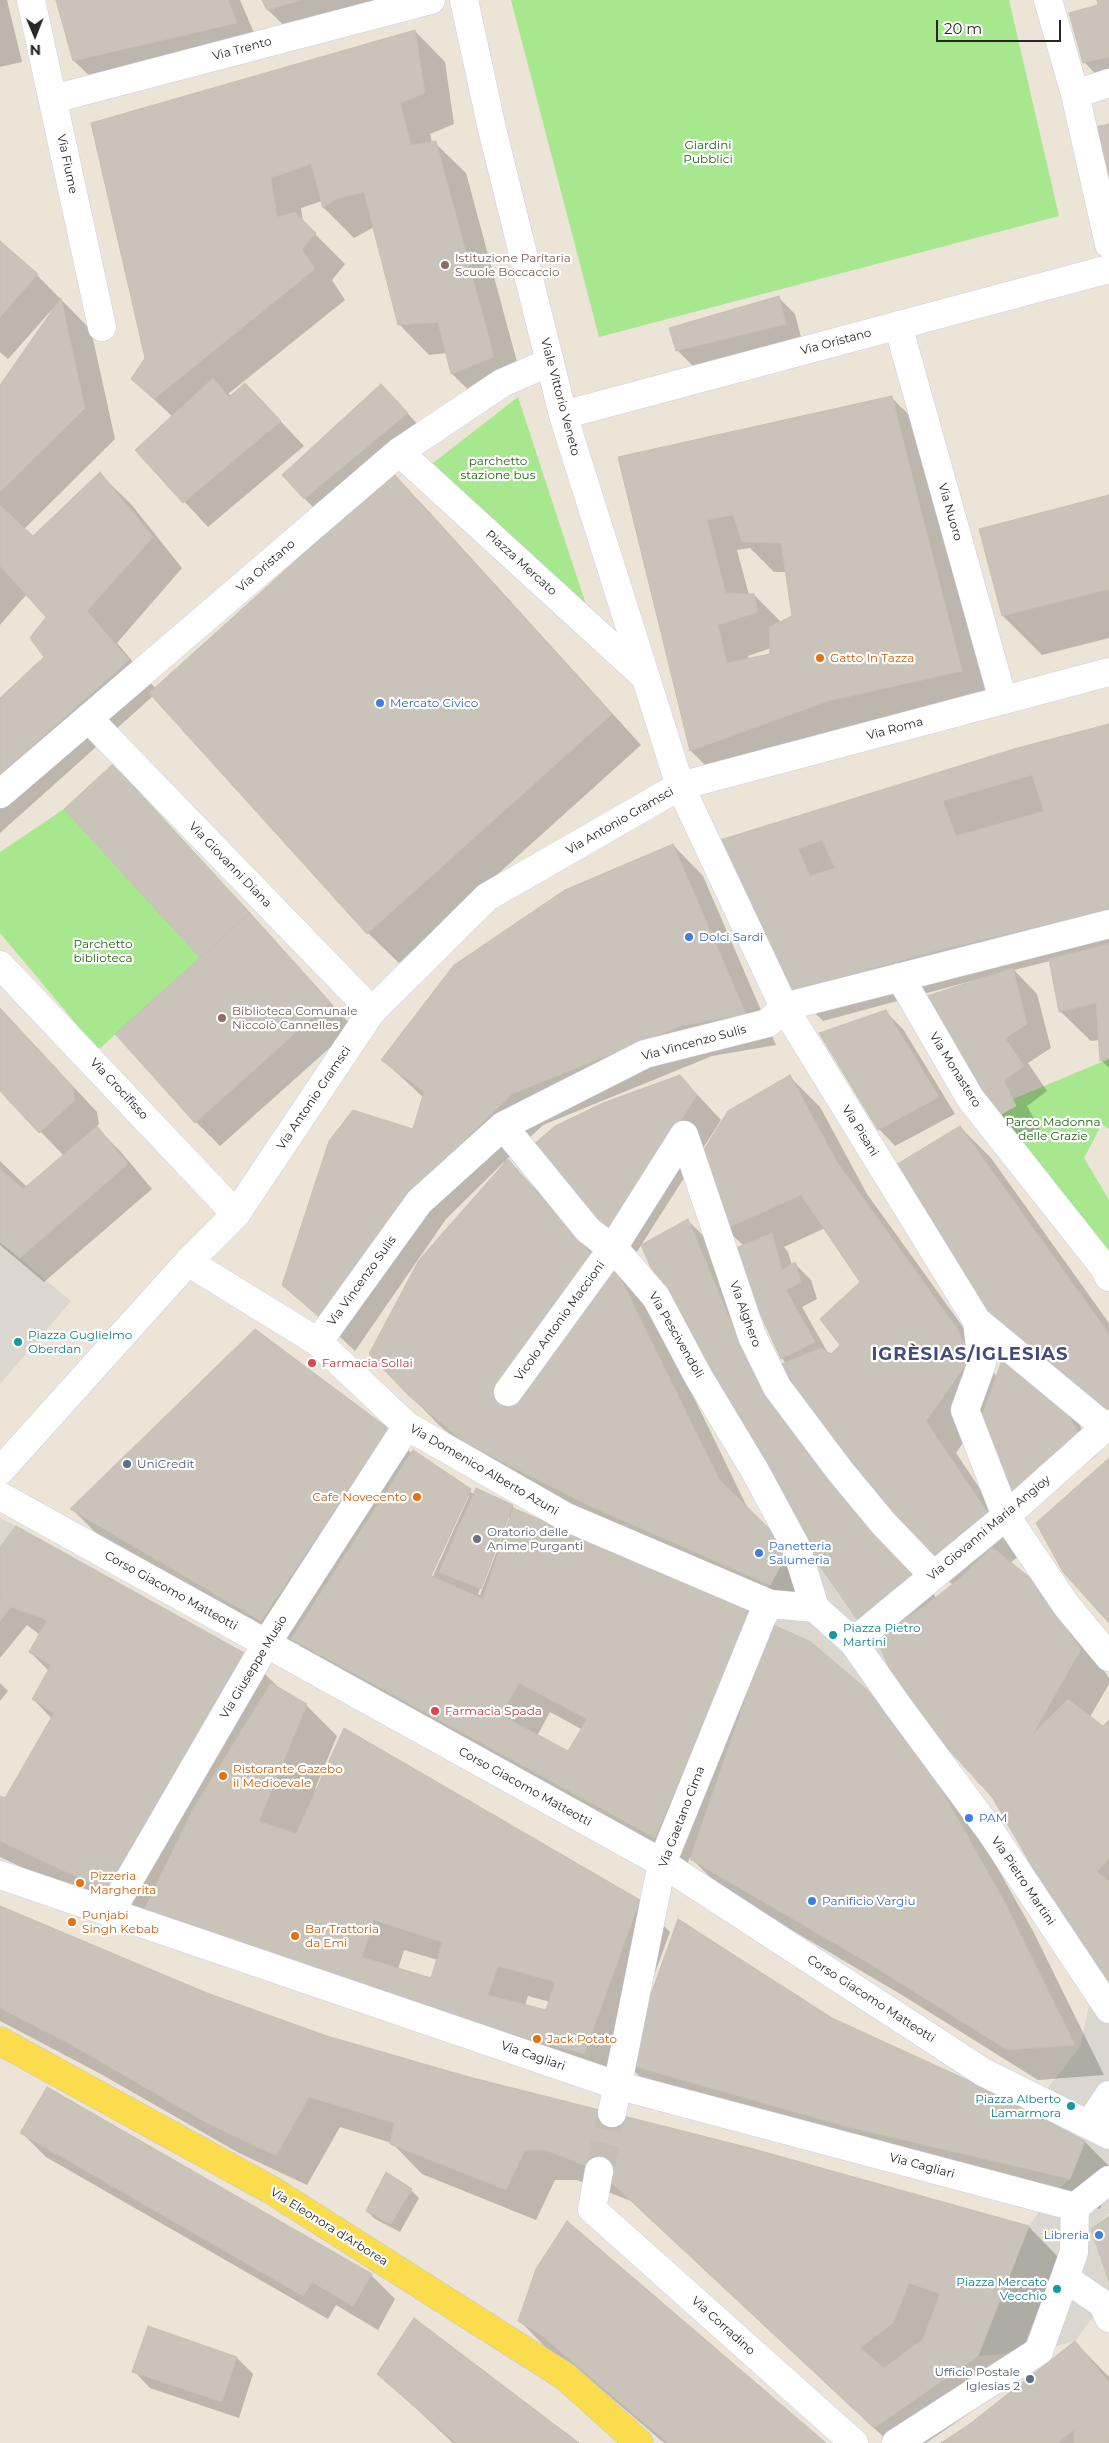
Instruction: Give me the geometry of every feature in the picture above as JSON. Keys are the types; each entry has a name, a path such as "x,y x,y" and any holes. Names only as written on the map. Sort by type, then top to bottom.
{"main road":[{"name":"Via Eleonora d'Arborea","path":"0,2041 282,2196 566,2377 639,2443"}],"street":[{"name":"Via Fiume","path":"31,0 102,327"},
{"name":"Via Trento","path":"53,99 431,0"},
{"name":"Viale Vittorio Veneto","path":"464,0 492,129 563,415 680,786"},
{"path":"1048,0 1075,94 1109,244"},
{"path":"1075,94 1109,83"},
{"name":"Via Oristano","path":"563,415 898,324 1055,285 1109,269"},
{"name":"Via Nuoro","path":"898,324 1003,700"},
{"name":"Via Oristano","path":"0,794 399,452 502,383 550,362"},
{"name":"Piazza Mercato","path":"399,452 644,675"},
{"name":"Via Roma","path":"680,786 1109,672"},
{"name":"Via Giovanni Diana","path":"89,719 372,1011"},
{"name":"Via Pisani","path":"680,786 784,1007 977,1321 1107,1426"},
{"name":"Via Antonio Gramsci","path":"0,1471 188,1262 236,1214 372,1011 488,897 680,786"},
{"name":"Via Vincenzo Sulis","path":"318,1342 419,1202 503,1126 645,1054 768,1023 784,1007 1109,924"},
{"name":"Via Crocifisso","path":"0,964 236,1214"},
{"name":"Via Monastero","path":"900,977 970,1098 1058,1208 1109,1276"},
{"name":"Via Pescivendoli","path":"503,1126 588,1230 612,1249 656,1297 698,1376 755,1471 796,1547 815,1608"},
{"name":"Via Alghero","path":"612,1249 684,1135 752,1336 777,1387 884,1524 933,1575"},
{"name":"Vicolo Antonio Maccioni","path":"508,1392 612,1249"},
{"name":"Via Domenico Alberto Azuni","path":"188,1262 318,1342 407,1426 566,1517 764,1606"},
{"path":"977,1321 982,1363 965,1410 1006,1516 1066,1605 1109,1656"},
{"name":"Via Giuseppe Musio","path":"110,1913 266,1644 407,1426"},
{"name":"Via Giovanni Maria Angioy","path":"861,1636 1006,1516 1107,1426"},
{"name":"Corso Giacomo Matteotti","path":"0,1496 662,1863 983,2072 1099,2130"},
{"path":"764,1606 815,1608 861,1636"},
{"name":"Via Gaetano Cima","path":"612,2113 616,2085 662,1863 764,1606"},
{"name":"Via Pietro Martini","path":"861,1636 898,1706 991,1832 1109,2009"},
{"name":"Via Cagliari","path":"0,1875 616,2085 1075,2207"},
{"path":"1099,2130 1109,2095"},
{"name":"Via Corradino","path":"599,2171 592,2209 854,2443"},
{"path":"896,2443 1039,2351 1074,2252 1075,2207 1109,2180"},
{"path":"1065,2278 1103,2304 1109,2318"}],"green space":[{"name":"Giardini Pubblici","path":"511,0 1009,0 1059,216 599,337"},
{"name":"parchetto stazione bus","path":"518,397 587,608 433,463"},
{"name":"Parchetto biblioteca","path":"64,809 200,958 98,1050 0,933 0,852"},
{"name":"Parco Madonna delle Grazie","path":"1109,1059 1109,1129 1102,1124 1084,1158 1109,1200 1109,1267 994,1118 1016,1106 1013,1099"}],"shaded area":[{"name":"Piazza Guglielmo Oberdan","path":"0,1242 71,1301 0,1384"},
{"path":"0,1518 16,1526 0,1547"},
{"name":"Piazza Pietro Martini","path":"806,1546 861,1625 876,1638 904,1701 891,1718 866,1689 811,1642 771,1624 759,1598 770,1585 790,1549"},
{"path":"1093,1987 1109,1998 1109,2213 1091,2229 1109,2282 1109,2295 1075,2341 1039,2351 978,2356 1029,2226 1047,2200 1070,2179 1085,2141 1029,2112 1080,2047"}],"building":[{"path":"56,0 228,0 237,23 73,61"},
{"path":"262,0 302,0 267,10"},
{"path":"1097,0 1109,0 1109,57 1083,63 1069,13 1098,5"},
{"path":"415,30 425,93 400,103 411,145 436,141 494,357 451,374 438,322 398,325 364,192 336,199 323,208 311,164 271,178 277,217 295,212 316,233 302,249 315,269 154,399 131,379 145,358 91,123"},
{"path":"1109,124 1109,191 1095,127"},
{"path":"0,241 38,274 0,317"},
{"path":"779,296 786,324 676,351 669,328"},
{"path":"61,298 85,408 0,492 0,385"},
{"path":"213,378 229,397 245,383 281,421 183,503 135,450"},
{"path":"381,384 408,413 304,499 282,475"},
{"path":"892,396 962,671 828,701 690,751 618,457","holes":["733,515 742,542 781,543 792,616 769,627 770,654 727,663 718,625 758,612 754,594 726,593 707,520"]},
{"path":"100,472 153,537 87,611 129,660 0,775 0,698 44,657 30,638 46,617 0,566 0,505 33,536"},
{"name":"Mercato Civico","path":"393,473 612,714 367,934 149,693"},
{"path":"1109,495 1109,589 1002,616 979,529"},
{"path":"1109,724 1109,910 932,952 791,991 720,840 1014,749","holes":["1032,775 1044,811 956,836 943,801","822,840 835,868 810,876 798,849"]},
{"path":"113,764 250,913 200,958 64,809"},
{"path":"673,844 746,1014 681,1026 512,1094 415,1189 324,1321 282,1285 329,1141 353,1110 413,1129 424,1092 381,1060 454,965 565,890"},
{"name":"Biblioteca Comunale Niccolò Cannelles","path":"250,913 330,1002 195,1123 115,1034"},
{"path":"1109,944 1109,1058 1100,1061 1096,1003 1059,1012 1049,959"},
{"path":"1013,968 1027,1024 1005,1038 1024,1066 1004,1081 1016,1106 994,1118 921,998"},
{"path":"0,1008 73,1087 75,1100 39,1133 0,1091"},
{"path":"886,1010 939,1097 878,1130 819,1033"},
{"path":"680,1075 697,1095 607,1238 532,1146 555,1126 603,1103"},
{"path":"790,1075 837,1162 956,1327 972,1356 926,1421 994,1522 934,1568 775,1367 820,1348 831,1354 840,1345 820,1319 860,1282 801,1195 725,1229 700,1156 728,1111"},
{"path":"97,1126 128,1164 20,1258 0,1242 0,1169 23,1189"},
{"path":"960,1126 1109,1334 1109,1415 990,1319 894,1166"},
{"path":"508,1159 593,1256 494,1397 514,1405 594,1281 617,1271 719,1479 790,1549 770,1585 590,1506 465,1443 408,1395 369,1354 419,1260"},
{"path":"688,1219 733,1327 800,1435 866,1511 918,1582 861,1625 806,1546 696,1371 641,1245"},
{"path":"772,1233 782,1270 795,1262 801,1282 786,1290 815,1342 781,1359 731,1250"},
{"path":"255,1329 389,1429 261,1621 70,1509"},
{"path":"1003,1357 1056,1394 1082,1438 1009,1494 979,1424"},
{"path":"413,1450 471,1489 431,1576 483,1599 513,1508 752,1610 655,1838 291,1639","holes":["519,1683 587,1719 568,1751 501,1715"]},
{"path":"1109,1458 1109,1623 1063,1572 1036,1523"},
{"name":"Oratorio delle Anime Purganti","path":"476,1488 513,1505 481,1589 439,1572"},
{"path":"16,1526 248,1655 109,1892 0,1841 0,1796 5,1798 54,1713 32,1699 51,1665 29,1652 47,1620 11,1607 0,1598 0,1547"},
{"path":"992,1547 1034,1581 1081,1649 1033,1734 1068,1699 1103,1726 1109,1720 1109,1858 1097,1872 1109,1881 1109,1986 1087,1962 992,1797 904,1701 876,1638 925,1606 959,1579"},
{"path":"0,1598 11,1607 0,1621"},
{"path":"771,1624 811,1642 866,1689 891,1718 933,1775 1003,1899 1075,2045 1007,2050 870,1964 690,1859"},
{"path":"271,1683 307,1704 259,1821 296,1834 344,1728 640,1900 584,2054 411,2006 144,1910 193,1809","holes":["374,1920 442,1942 431,1978 362,1957","498,1966 555,1982 546,2010 488,1995"]},
{"path":"0,1906 207,1993 327,2036 469,2077 750,2148 1029,2226 978,2356 874,2428 599,2171 545,2150 525,2150 506,2190 390,2144 394,2123 309,2097 276,2156 207,2123 68,2043 0,2008","holes":["909,2283 940,2294 923,2339 884,2368 860,2348 893,2323"]},
{"path":"678,1919 832,2018 976,2084 1085,2141 1070,2179 844,2126 626,2064"},
{"path":"47,2087 372,2274 353,2306 312,2282 303,2296 20,2133"},
{"path":"386,2172 412,2189 391,2224 366,2211"},
{"path":"1109,2216 1109,2282 1091,2229"},
{"path":"567,2221 826,2443 668,2443 541,2335 518,2321 536,2269"},
{"path":"414,2318 579,2443 456,2443 377,2374"},
{"path":"148,2326 237,2357 222,2402 132,2372"},
{"path":"1075,2341 1109,2382 1109,2443 1074,2443 1074,2430 1058,2443 941,2443 971,2423"}],"tunnel":[{"path":"599,2171 612,2113"}],"place":[{"name":"Istituzione Paritaria Scuole Boccaccio","path":"445,265"},
{"name":"Gatto In Tazza","path":"820,658"},
{"name":"Mercato Civico","path":"380,703"},
{"name":"Dolci Sardi","path":"689,937"},
{"name":"Biblioteca Comunale Niccolò Cannelles","path":"222,1018"},
{"name":"Piazza Guglielmo Oberdan","path":"18,1342"},
{"name":"Farmacia Sollai","path":"312,1363"},
{"name":"UniCredit","path":"127,1464"},
{"name":"Cafe Novecento","path":"417,1497"},
{"name":"Oratorio delle Anime Purganti","path":"477,1539"},
{"name":"Panetteria Salumeria","path":"759,1553"},
{"name":"Piazza Pietro Martini","path":"833,1635"},
{"name":"Farmacia Spada","path":"435,1711"},
{"name":"Ristorante Gazebo il Medioevale","path":"223,1776"},
{"name":"PAM","path":"969,1818"},
{"name":"Pizzeria Margherita","path":"80,1883"},
{"name":"Panificio Vargiu","path":"812,1901"},
{"name":"Punjabi Singh Kebab","path":"72,1922"},
{"name":"Bar Trattoria da Emi","path":"295,1936"},
{"name":"Jack Potato","path":"537,2039"},
{"name":"Piazza Alberto Lamarmora","path":"1071,2106"},
{"name":"Libreria","path":"1099,2235"},
{"name":"Piazza Mercato Vecchio","path":"1057,2289"},
{"name":"Ufficio Postale Iglesias 2","path":"1030,2379"}],"district":[{"name":"IGRÈSIAS/IGLESIAS","path":"970,1355"}]}
